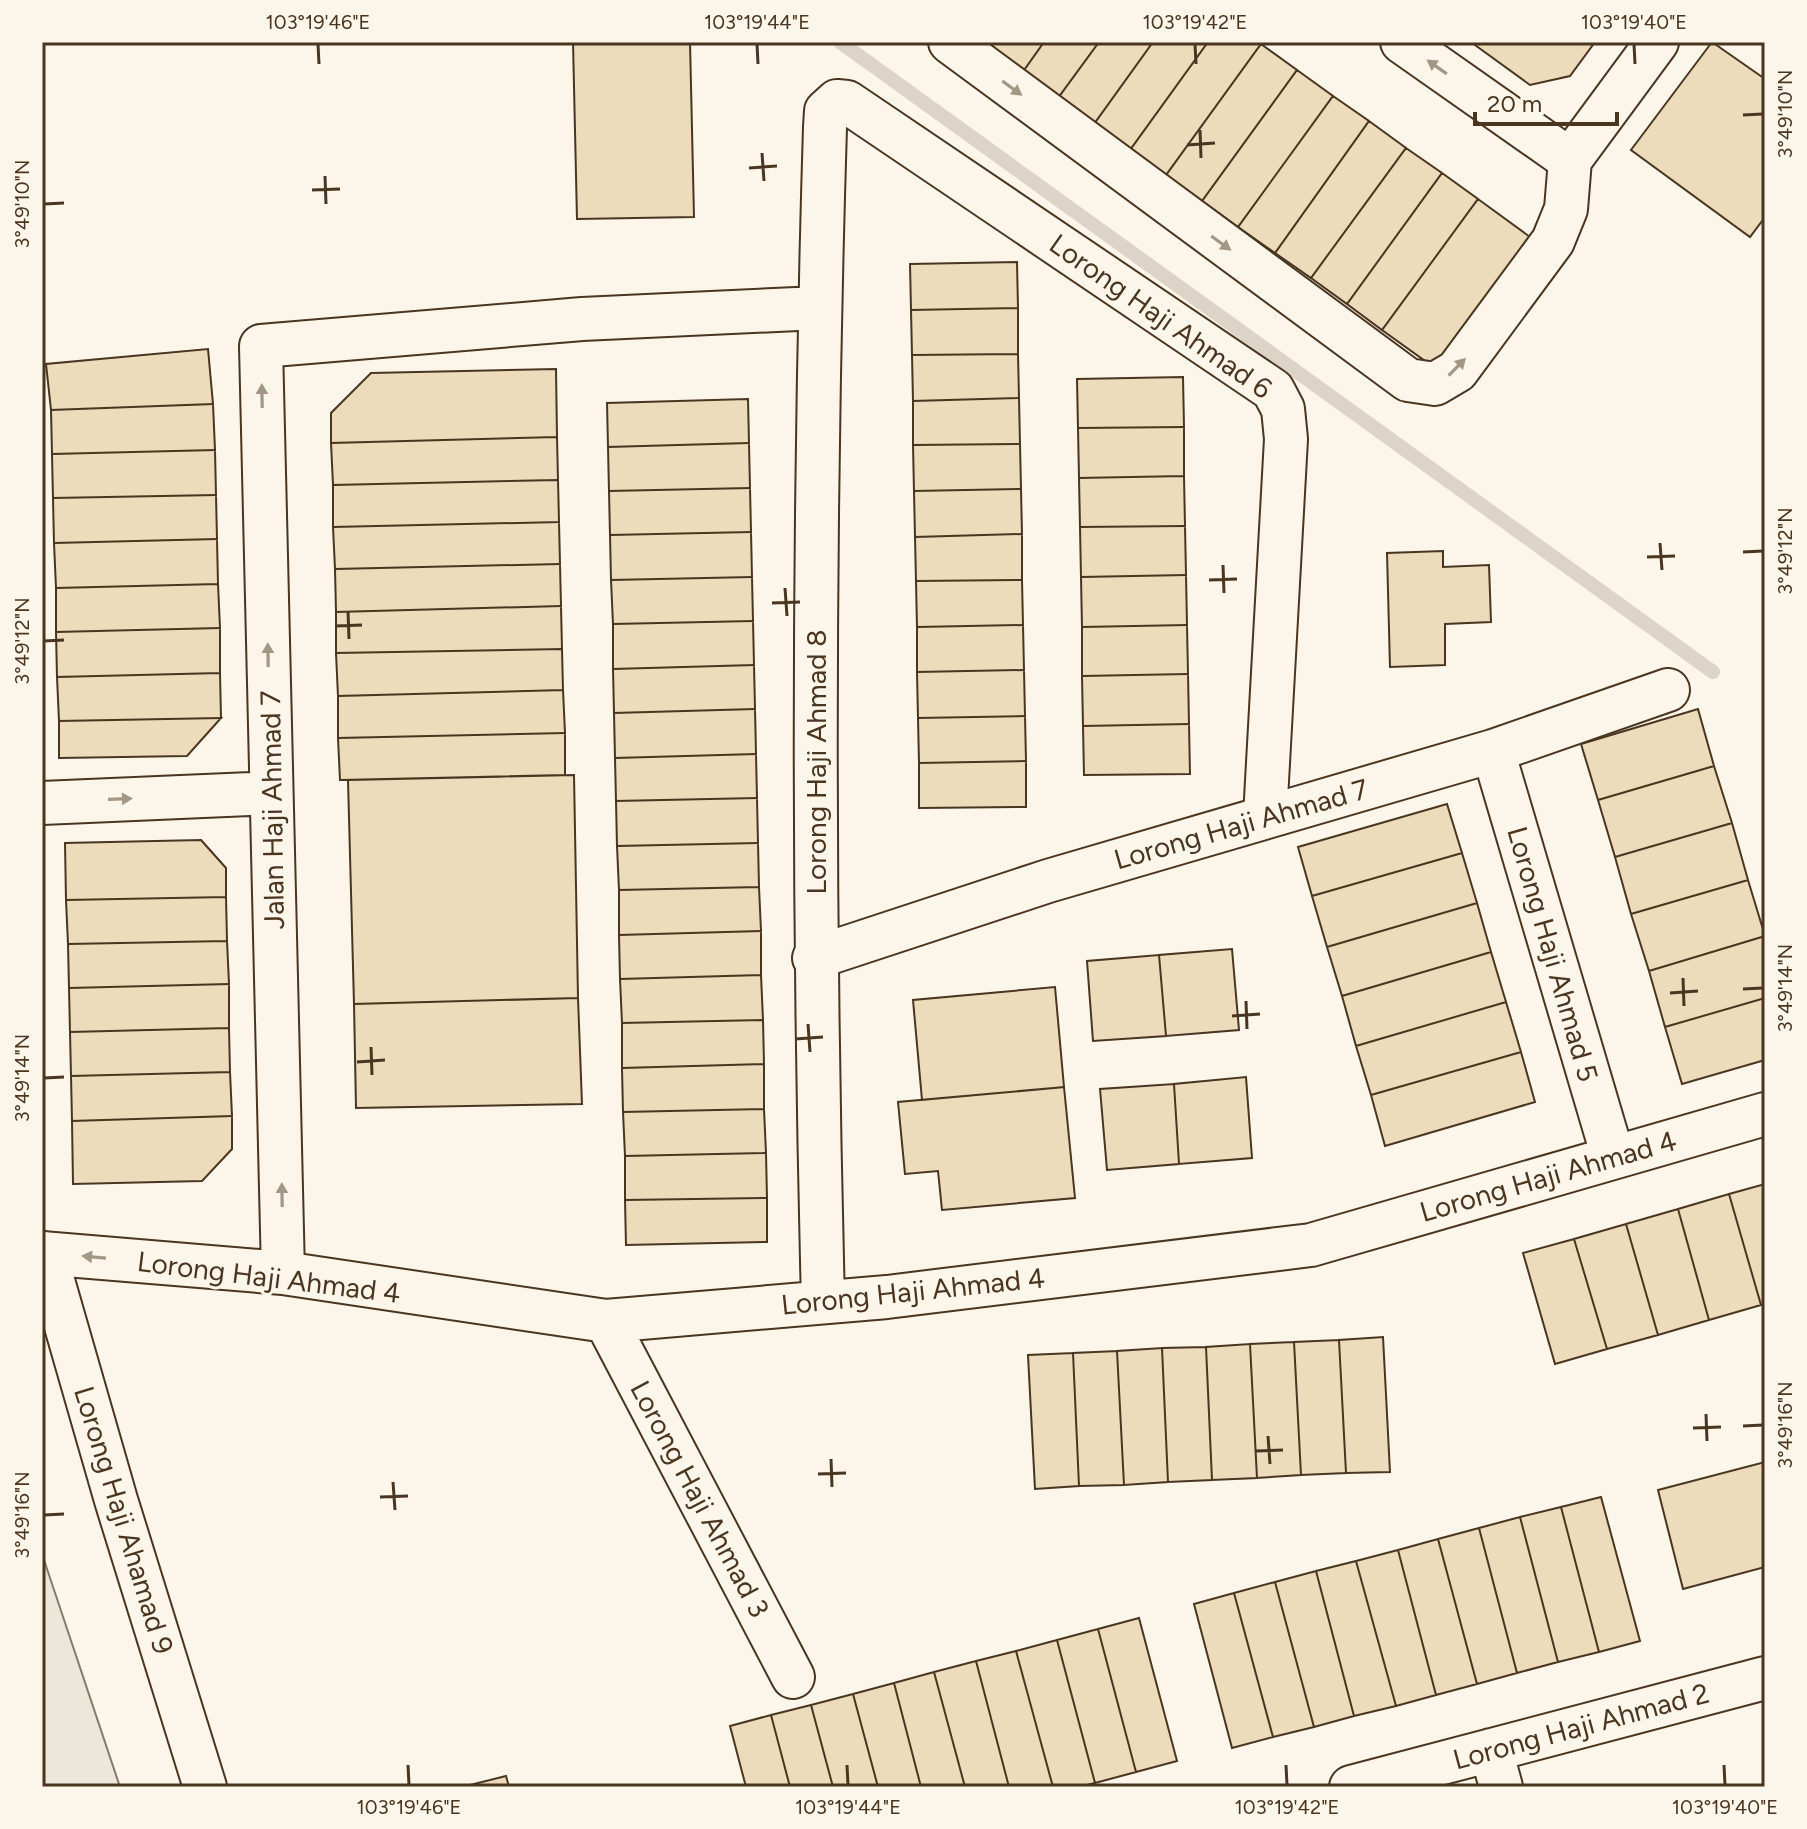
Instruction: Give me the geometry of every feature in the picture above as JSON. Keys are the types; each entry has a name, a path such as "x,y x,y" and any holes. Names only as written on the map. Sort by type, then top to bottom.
{"street":[{"path":"950,42 1408,380 1435,384 1457,371 1553,241 1566,209 1570,160 1657,42"},
{"path":"1402,42 1570,160"},
{"name":"Lorong Haji Ahmad 6","path":"825,127 830,106 837,101 847,102 1234,363 1273,390 1280,399 1286,439 1265,817"},
{"name":"Lorong Haji Ahmad 8","path":"823,1302 814,958 819,308 825,127"},
{"name":"Jalan Haji Ahmad 7","path":"283,1273 261,346 582,319 819,308"},
{"name":"Lorong Haji Ahmad 7","path":"814,958 1048,881 1493,751 1668,690"},
{"name":"Lorong Haji Ahmad 5","path":"1493,751 1613,1157"},
{"path":"42,803 271,793"},
{"name":"Lorong Haji Ahmad 4","path":"44,1253 283,1273 606,1321 823,1302 1311,1245 1765,1114"},
{"name":"Lorong Haji Ahamad 9","path":"44,1253 205,1787"},
{"name":"Lorong Haji Ahmad 3","path":"606,1321 793,1677"},
{"name":"Lorong Haji Ahmad 2","path":"1351,1787 1496,1768 1765,1678"}],"shaded area":[{"path":"42,1554 120,1787 42,1787"}],"building":[{"path":"573,42 690,42 694,217 577,219"},
{"path":"989,42 1044,42 1022,73 986,46"},
{"path":"1044,42 1099,42 1058,98 1022,73"},
{"path":"1099,42 1153,42 1094,124 1058,98"},
{"path":"1153,42 1208,42 1130,150 1094,124"},
{"path":"1208,42 1261,44 1166,175 1130,150"},
{"path":"1477,42 1595,42 1570,76 1530,85 1475,45"},
{"path":"1712,42 1765,79 1765,217 1750,237 1631,150"},
{"path":"1261,44 1297,70 1202,201 1166,175"},
{"path":"1297,70 1333,96 1238,227 1202,201"},
{"path":"1333,96 1369,121 1275,253 1238,227"},
{"path":"1369,121 1406,148 1311,278 1275,253"},
{"path":"1406,148 1442,173 1347,304 1311,278"},
{"path":"1442,173 1478,199 1382,330 1347,304"},
{"path":"1478,199 1530,237 1435,368 1382,330"},
{"path":"1017,262 1018,308 911,310 910,264"},
{"path":"1018,308 1018,354 912,355 911,310"},
{"path":"208,349 213,404 51,410 46,364"},
{"path":"1018,354 1019,398 913,401 912,355"},
{"path":"556,369 557,437 331,443 331,413 371,373"},
{"path":"1183,377 1184,427 1078,428 1077,379"},
{"path":"1019,398 1020,444 913,445 913,401"},
{"path":"748,399 749,443 608,447 607,403"},
{"path":"213,404 215,450 52,454 51,410"},
{"path":"1184,427 1184,476 1079,478 1078,428"},
{"path":"557,437 558,480 333,485 331,443"},
{"path":"749,443 750,488 609,491 608,447"},
{"path":"1020,444 1021,489 914,491 913,445"},
{"path":"215,450 216,495 53,498 52,454"},
{"path":"1184,476 1185,526 1080,527 1079,478"},
{"path":"558,480 559,522 333,527 333,485"},
{"path":"750,488 751,532 610,535 609,491"},
{"path":"1021,489 1022,534 915,537 914,491"},
{"path":"216,495 217,539 54,543 53,498"},
{"path":"559,522 560,564 335,569 333,527"},
{"path":"1185,526 1186,575 1081,577 1080,527"},
{"path":"751,532 752,577 611,580 610,535"},
{"path":"1022,534 1022,580 916,581 915,537"},
{"path":"217,539 218,584 56,588 54,543"},
{"path":"1443,551 1443,567 1489,565 1491,622 1445,624 1445,665 1390,667 1387,553"},
{"path":"560,564 561,606 336,612 335,569"},
{"path":"1186,575 1187,625 1082,627 1081,577"},
{"path":"752,577 753,621 613,624 611,580"},
{"path":"1022,580 1023,625 917,627 916,581"},
{"path":"218,584 220,628 56,632 56,588"},
{"path":"561,606 562,649 336,653 336,612"},
{"path":"753,621 754,665 613,669 613,624"},
{"path":"1023,625 1024,670 917,672 917,627"},
{"path":"1187,625 1188,674 1082,676 1082,627"},
{"path":"220,628 220,673 57,677 56,632"},
{"path":"562,649 563,690 338,696 336,653"},
{"path":"754,665 755,709 614,713 613,669"},
{"path":"1024,670 1025,716 918,718 917,672"},
{"path":"220,673 221,718 59,721 57,677"},
{"path":"1188,674 1189,724 1083,726 1082,676"},
{"path":"563,690 565,733 338,738 338,696"},
{"path":"755,709 756,754 615,758 614,713"},
{"path":"1698,709 1714,766 1598,800 1581,744"},
{"path":"1025,716 1026,761 919,763 918,718"},
{"path":"221,718 187,756 59,758 59,721"},
{"path":"1189,724 1190,774 1084,775 1083,726"},
{"path":"565,733 565,775 340,780 338,738"},
{"path":"756,754 757,798 616,801 615,758"},
{"path":"1026,761 1026,807 919,808 919,763"},
{"path":"1714,766 1732,823 1615,857 1598,800"},
{"path":"574,775 578,998 354,1004 348,780"},
{"path":"757,798 758,843 617,846 616,801"},
{"path":"1447,804 1462,853 1312,896 1298,847"},
{"path":"1732,823 1748,880 1631,914 1615,857"},
{"path":"201,840 226,868 226,897 66,900 65,843"},
{"path":"758,843 759,887 619,890 617,846"},
{"path":"1462,853 1477,903 1327,947 1312,896"},
{"path":"1748,880 1765,936 1649,971 1631,914"},
{"path":"759,887 761,931 619,935 619,890"},
{"path":"226,897 227,941 68,944 66,900"},
{"path":"1477,903 1491,952 1342,996 1327,947"},
{"path":"761,931 761,975 620,979 619,935"},
{"path":"1765,936 1765,998 1665,1027 1649,971"},
{"path":"227,941 229,984 69,988 68,944"},
{"path":"1232,949 1239,1030 1166,1036 1159,955"},
{"path":"1491,952 1506,1002 1356,1046 1342,996"},
{"path":"1159,955 1166,1036 1093,1041 1087,961"},
{"path":"761,975 763,1020 622,1023 620,979"},
{"path":"229,984 229,1028 70,1032 69,988"},
{"path":"1055,987 1064,1087 922,1100 913,1000"},
{"path":"578,998 582,1104 356,1108 354,1004"},
{"path":"1765,998 1765,1060 1682,1084 1665,1027"},
{"path":"1506,1002 1521,1052 1371,1095 1356,1046"},
{"path":"763,1020 764,1064 622,1068 622,1023"},
{"path":"229,1028 230,1072 71,1076 70,1032"},
{"path":"1521,1052 1535,1102 1385,1146 1371,1095"},
{"path":"764,1064 764,1109 623,1112 622,1068"},
{"path":"230,1072 232,1116 72,1121 71,1076"},
{"path":"1246,1077 1252,1158 1179,1164 1174,1084"},
{"path":"1174,1084 1179,1164 1107,1170 1100,1089"},
{"path":"1064,1087 1075,1198 942,1210 938,1171 905,1174 898,1102"},
{"path":"764,1109 766,1153 625,1156 623,1112"},
{"path":"232,1116 232,1149 202,1181 73,1184 72,1121"},
{"path":"766,1153 767,1198 625,1200 625,1156"},
{"path":"1765,1184 1765,1304 1761,1305 1729,1194"},
{"path":"1729,1194 1761,1305 1709,1320 1678,1209"},
{"path":"767,1198 767,1242 626,1245 625,1200"},
{"path":"1678,1209 1709,1320 1658,1335 1626,1224"},
{"path":"1626,1224 1658,1335 1607,1349 1574,1239"},
{"path":"1574,1239 1607,1349 1555,1364 1523,1253"},
{"path":"1383,1337 1390,1472 1346,1473 1339,1340"},
{"path":"1339,1340 1346,1473 1301,1475 1294,1342"},
{"path":"1294,1342 1301,1475 1257,1478 1250,1344"},
{"path":"1250,1344 1257,1478 1212,1480 1206,1347"},
{"path":"1206,1347 1212,1480 1168,1482 1162,1348"},
{"path":"1162,1348 1168,1482 1124,1485 1117,1351"},
{"path":"1117,1351 1124,1485 1079,1486 1073,1353"},
{"path":"1073,1353 1079,1486 1035,1489 1028,1355"},
{"path":"1765,1462 1765,1567 1683,1589 1658,1490"},
{"path":"1601,1497 1640,1641 1599,1652 1561,1507"},
{"path":"1561,1507 1599,1652 1558,1662 1520,1517"},
{"path":"1520,1517 1558,1662 1517,1673 1479,1528"},
{"path":"1479,1528 1517,1673 1477,1684 1438,1539"},
{"path":"1438,1539 1477,1684 1436,1695 1398,1550"},
{"path":"1398,1550 1436,1695 1396,1706 1356,1561"},
{"path":"1356,1561 1396,1706 1354,1716 1316,1571"},
{"path":"1316,1571 1354,1716 1314,1727 1275,1582"},
{"path":"1275,1582 1314,1727 1273,1737 1234,1593"},
{"path":"1234,1593 1273,1737 1232,1748 1194,1604"},
{"path":"1139,1618 1177,1761 1136,1772 1098,1629"},
{"path":"1098,1629 1136,1772 1095,1783 1057,1640"},
{"path":"1057,1640 1095,1783 1078,1787 1053,1787 1016,1651"},
{"path":"1016,1651 1053,1787 1009,1787 976,1661"},
{"path":"976,1661 1009,1787 965,1787 934,1672"},
{"path":"934,1672 965,1787 921,1787 894,1683"},
{"path":"894,1683 921,1787 878,1787 853,1694"},
{"path":"853,1694 878,1787 833,1787 811,1705"},
{"path":"811,1705 833,1787 790,1787 771,1715"},
{"path":"771,1715 790,1787 746,1787 730,1726"},
{"path":"506,1776 509,1787 462,1787"}],"waterway":[{"path":"840,42 1713,672"}]}
